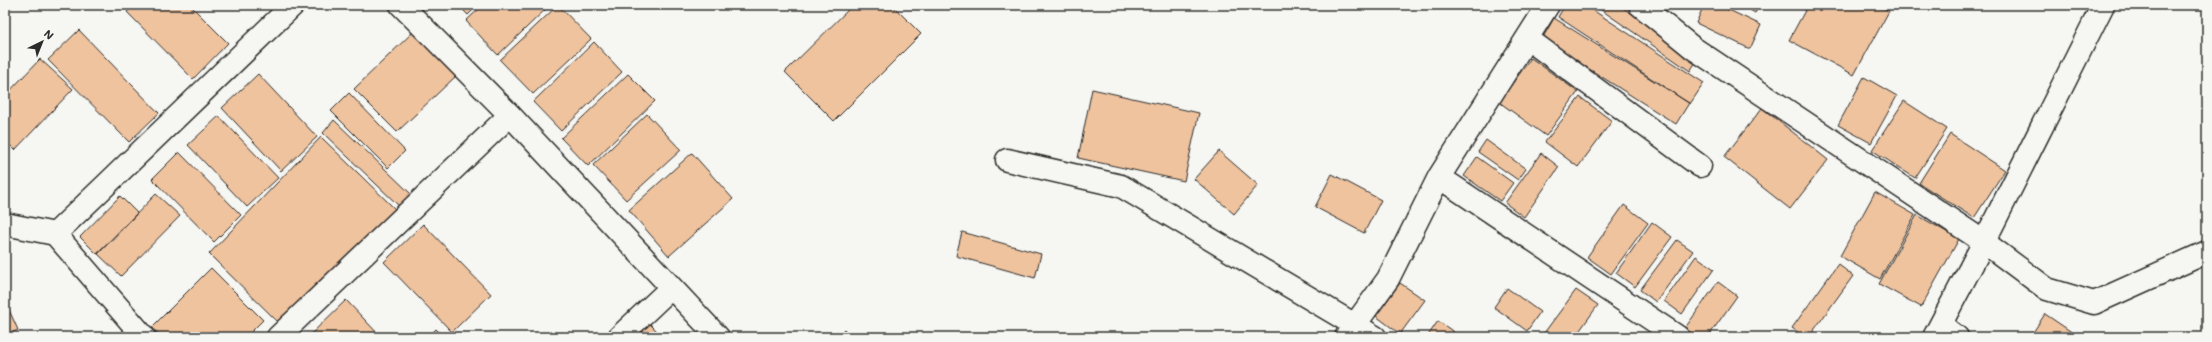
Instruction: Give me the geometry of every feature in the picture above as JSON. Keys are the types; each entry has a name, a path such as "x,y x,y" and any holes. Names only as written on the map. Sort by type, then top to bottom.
{"street":[{"path":"55,234 293,5"},
{"path":"401,5 510,115 718,337"},
{"path":"1350,330 1388,279 1439,177 1528,39 1548,5"},
{"path":"1640,5 1693,48 1984,242 2047,289 2094,303 2207,252"},
{"path":"1944,333 1984,242 2103,5"},
{"path":"1528,39 1700,166"},
{"path":"278,337 510,115"},
{"path":"1007,160 1121,186 1350,330 1374,337"},
{"path":"1439,177 1678,337"},
{"path":"5,224 55,234 144,337"},
{"path":"619,337 671,288"}],"building":[{"path":"134,5 190,5 228,43 193,79 127,12"},
{"path":"458,5 478,5 468,15"},
{"path":"483,5 550,5 498,55 466,21"},
{"path":"558,5 591,39 533,94 500,60"},
{"path":"853,5 892,5 921,34 834,121 785,72"},
{"path":"1565,5 1585,5 1704,83 1690,104 1558,17"},
{"path":"1594,5 1619,5 1698,59 1690,71"},
{"path":"1704,5 1718,5 1761,25 1750,49 1696,23"},
{"path":"1742,5 1760,5 1755,13"},
{"path":"1808,5 1878,5 1889,11 1854,75 1789,40"},
{"path":"1554,18 1689,103 1676,124 1542,39"},
{"path":"79,30 159,113 129,142 48,60"},
{"path":"413,32 456,76 397,132 354,89"},
{"path":"594,42 622,72 561,131 533,102"},
{"path":"1531,58 1578,92 1546,136 1499,102"},
{"path":"40,59 73,89 15,150 5,140 5,96"},
{"path":"258,74 317,137 281,171 222,108"},
{"path":"628,74 655,101 588,166 561,138"},
{"path":"1864,77 1897,96 1871,143 1838,125"},
{"path":"1092,89 1199,113 1184,181 1078,158"},
{"path":"349,93 405,151 388,168 331,111"},
{"path":"1580,97 1612,121 1578,167 1545,142"},
{"path":"1904,101 1947,129 1915,178 1872,150"},
{"path":"1762,108 1828,160 1790,209 1724,157"},
{"path":"647,114 681,150 626,200 593,165"},
{"path":"219,116 278,178 247,207 188,145"},
{"path":"334,120 411,194 399,206 323,133"},
{"path":"1950,134 2005,170 1974,218 1919,183"},
{"path":"321,137 395,209 282,326 209,254"},
{"path":"1486,140 1526,169 1518,180 1478,152"},
{"path":"1219,151 1258,185 1234,214 1194,179"},
{"path":"179,152 241,215 214,242 152,179"},
{"path":"692,153 733,199 669,256 629,210"},
{"path":"1541,153 1559,167 1524,217 1505,203"},
{"path":"1477,157 1513,183 1500,201 1464,176"},
{"path":"1332,174 1381,200 1364,233 1315,207"},
{"path":"1875,192 1915,215 1880,279 1840,256"},
{"path":"156,194 180,216 121,276 98,254"},
{"path":"120,196 137,213 97,254 80,237"},
{"path":"1624,205 1648,223 1611,274 1587,257"},
{"path":"1917,215 1959,239 1921,307 1879,284"},
{"path":"1652,222 1672,237 1635,287 1616,273"},
{"path":"423,224 491,294 452,332 384,262"},
{"path":"962,232 1041,254 1035,278 956,256"},
{"path":"1677,240 1693,251 1656,302 1640,290"},
{"path":"1696,256 1714,269 1682,314 1664,301"},
{"path":"1838,264 1853,276 1809,337 1805,337 1792,328"},
{"path":"211,268 263,320 246,337 161,337 152,327"},
{"path":"1718,282 1737,296 1708,337 1697,337 1685,328"},
{"path":"1400,283 1425,300 1400,334 1376,316"},
{"path":"1507,288 1540,312 1527,331 1494,307"},
{"path":"1576,290 1598,305 1575,337 1541,337"},
{"path":"346,300 381,337 308,337"},
{"path":"5,301 18,330 5,336"},
{"path":"2045,314 2079,337 2030,337"},
{"path":"1438,321 1461,337 1427,337"},
{"path":"650,324 663,337 636,337"},
{"path":"436,329 444,337 428,337"},
{"path":"844,329 852,337 836,337"}]}
